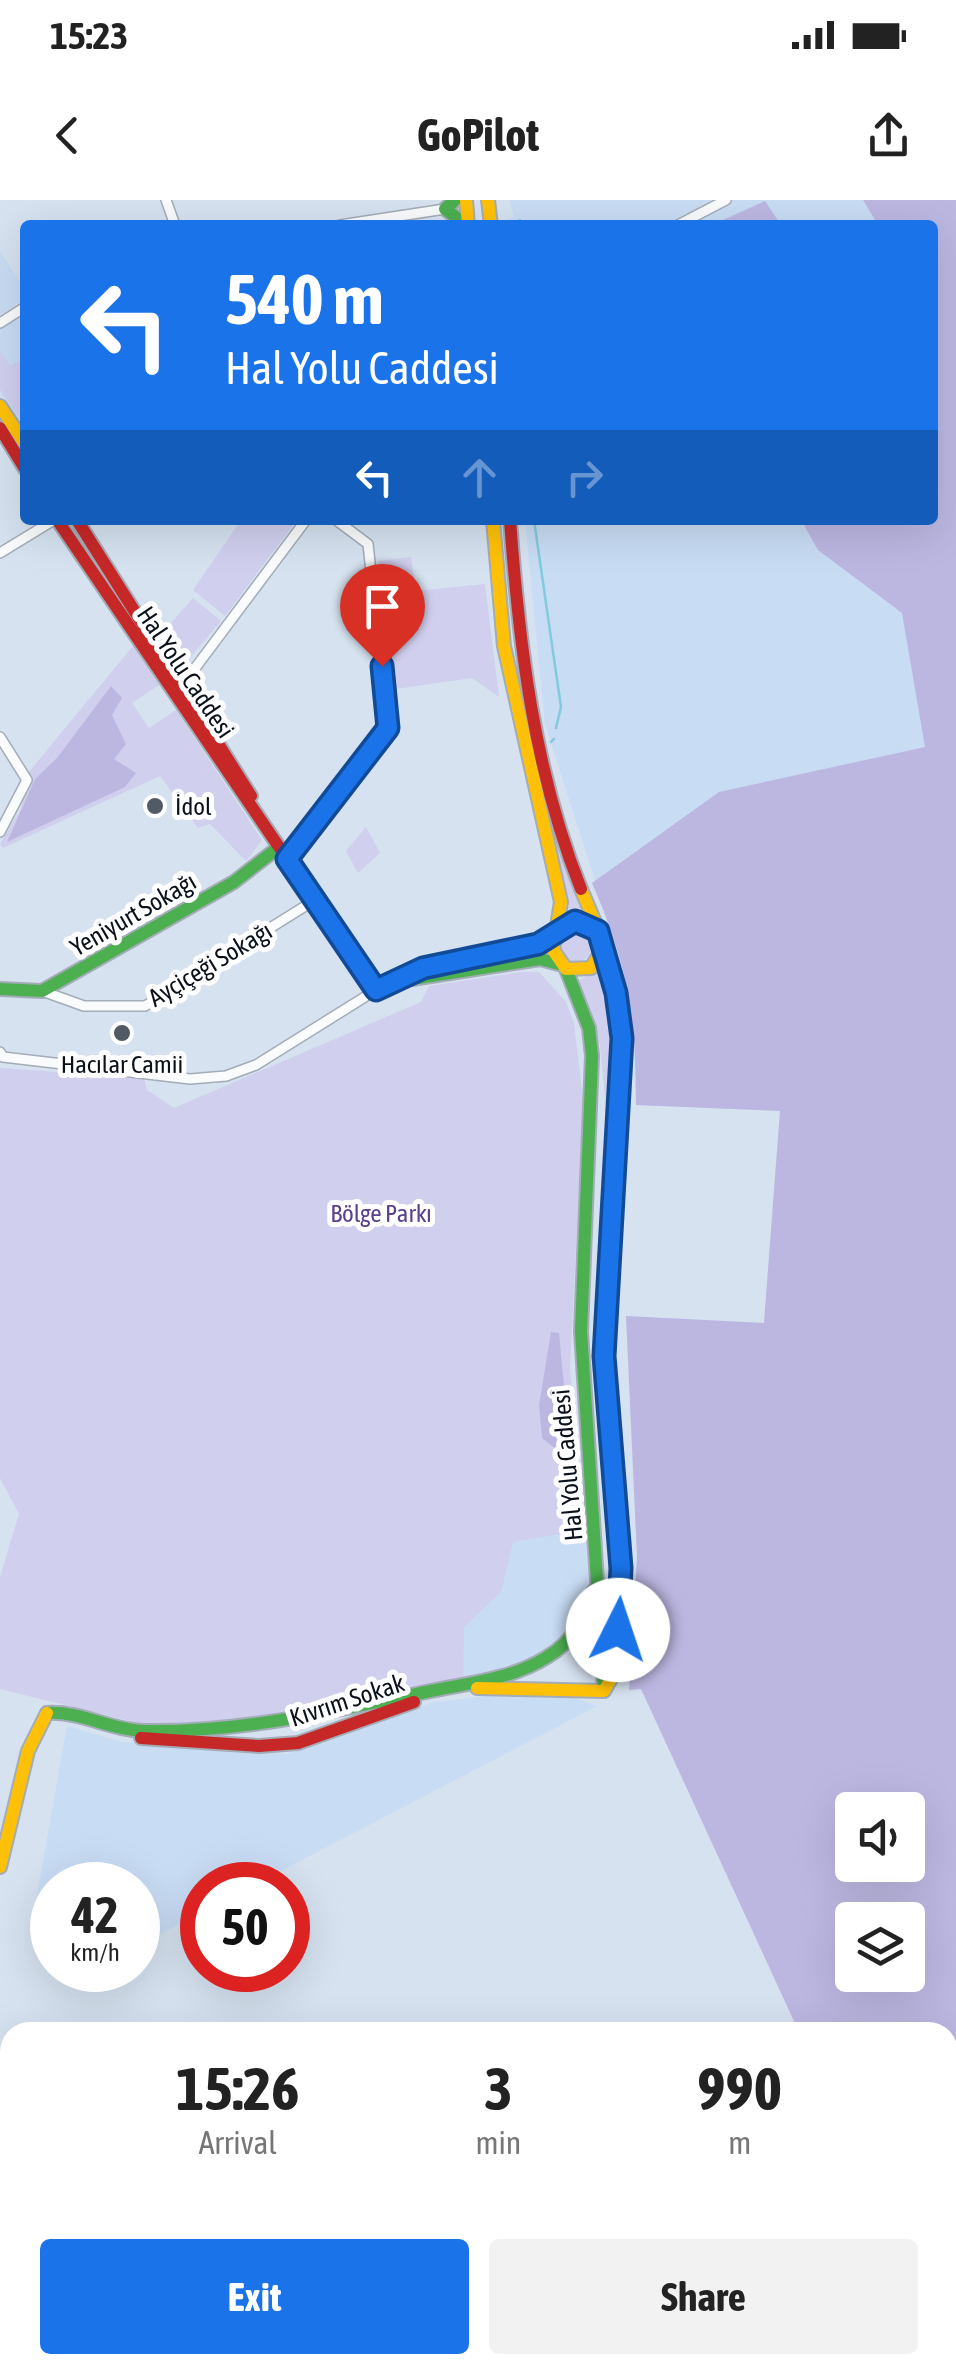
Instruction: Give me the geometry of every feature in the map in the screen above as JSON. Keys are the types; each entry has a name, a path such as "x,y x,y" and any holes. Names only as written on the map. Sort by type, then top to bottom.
{"street":[{"path":"688,220 726,200"},
{"path":"366,220 450,204"},
{"path":"0,406 20,436"},
{"path":"0,428 20,461"},
{"path":"14,544 34,525"},
{"path":"0,553 47,525"},
{"name":"Hal Yolu Caddesi","path":"59,525 376,990"},
{"name":"Hal Yolu Caddesi","path":"80,525 279,847"},
{"path":"181,687 302,525"},
{"path":"287,859 388,728 368,544 343,525"},
{"path":"493,525 504,646 517,719 558,881 557,932 552,950 563,967"},
{"path":"376,990 426,976 540,958 563,967 591,968 603,947 565,848 536,740 519,640 510,525"},
{"path":"0,737 27,780 0,832"},
{"name":"Yeniyurt Sokağı","path":"42,991 234,882 279,847"},
{"name":"Ayçiçeği Sokağı","path":"42,991 84,1006 145,1006 314,900"},
{"path":"0,1052 3,1057 190,1078 226,1076 256,1065 376,990 423,968 528,947 575,921 598,931"},
{"name":"Hal Yolu Caddesi","path":"603,947 616,993 622,1038 604,1356 621,1581 613,1675 604,1691"},
{"name":"Hal Yolu Caddesi","path":"563,967 582,1004 592,1056 580,1332 604,1691"},
{"path":"0,990 42,991"},
{"path":"0,1867 28,1751 47,1713 68,1712 132,1730 229,1728 472,1684 533,1665 562,1646 581,1623 598,1580"},
{"name":"Kıvrım Sokak","path":"47,1713 146,1739 258,1746 298,1743 458,1690 512,1686 604,1691"}],"shaded area":[{"path":"509,200 956,200 949,2022 829,2022 637,1556 626,1316 764,1323 780,1111 636,1105 631,993 545,724 525,525 938,525 938,220 508,220 514,216"},
{"path":"863,200 956,200 956,2022 794,2022 641,1689 629,1690 637,1556 626,1316 764,1323 780,1111 636,1105 627,991 614,940 592,883 719,792 925,747 902,613 818,550 804,525 938,525 938,220 875,220"},
{"path":"765,201 778,220 723,220"},
{"path":"0,251 20,282 20,302 0,315"},
{"path":"20,316 20,423 0,392 0,329"},
{"path":"111,686 122,698 112,715 126,744 114,759 136,773 125,787 7,842 35,779 57,758"},
{"path":"551,1332 559,1333 571,1461 542,1438 539,1405"},
{"path":"567,1519 585,1538 588,1576 585,1601 568,1631 533,1661 463,1681 460,1627 511,1540"},
{"path":"515,1693 570,1696 597,1706 298,1862 180,1862 180,1924 160,1934 160,1862 43,1862 67,1726 122,1742 288,1754 434,1702"}],"green space":[{"path":"0,350 10,366 20,361 20,419 0,389"},
{"path":"238,525 293,525 225,616 193,590"},
{"path":"411,557 416,591 485,584 499,697 472,678 389,690 378,561"},
{"path":"193,598 221,621 184,665 173,661 158,638"},
{"path":"133,646 159,685 132,703 149,728 176,710 262,840 246,861 210,824 198,828 160,776 3,848 0,844 20,810 31,779 28,773"},
{"path":"541,787 581,913 563,913"},
{"path":"366,827 380,853 358,873 346,851"},
{"path":"575,928 587,933 592,945 587,957 575,962 563,957 558,945 563,933"},
{"path":"599,970 609,1006 612,1043 607,1119 600,1045 577,981"},
{"name":"Bölge Parkı","path":"539,972 566,1002 574,1023 583,1099 570,1368 585,1538 575,1538 573,1532 513,1542 501,1592 464,1627 463,1681 232,1720 146,1725 0,1689 0,1577 19,1514 0,1478 0,1068 144,1078 147,1090 174,1108 421,1002 429,986"}],"waterway":[{"path":"535,525 561,707 556,728"},
{"path":"551,742 554,739"}],"traffic: fast":[{"path":"455,200 445,209 459,220"},
{"path":"0,989 42,991 234,882 279,847"},
{"path":"412,979 540,959 559,964"},
{"path":"566,969 589,1028 592,1056 581,1331 604,1691"},
{"path":"47,1713 144,1731 180,1731 324,1713 491,1679 534,1664 556,1651 582,1620 594,1590"}],"traffic: slow":[{"path":"466,200 468,220"},
{"path":"488,200 490,220"},
{"path":"0,406 20,436"},
{"path":"493,525 504,646 561,902 553,950 566,969 591,968 602,950"},
{"path":"581,889 602,939 620,1013 604,1356 621,1567 613,1675 604,1691"},
{"path":"376,990 555,935"},
{"path":"477,1688 604,1691"},
{"path":"0,1867 28,1751 47,1713"}],"traffic: jam":[{"path":"0,428 20,461"},
{"path":"61,525 376,990"},
{"path":"80,525 251,796"},
{"path":"510,525 531,707 551,799 581,889"},
{"path":"560,929 575,921 597,930"},
{"path":"141,1738 259,1746 298,1743 414,1702"}],"place":[{"name":"İdol","path":"155,806"},
{"name":"Hacılar Camii","path":"122,1033"}],"route":[{"path":"382,666 388,728 287,859 376,990 423,968 538,944 575,921 591,925 602,938 616,993 622,1038 604,1356 621,1568 618,1630"}]}
